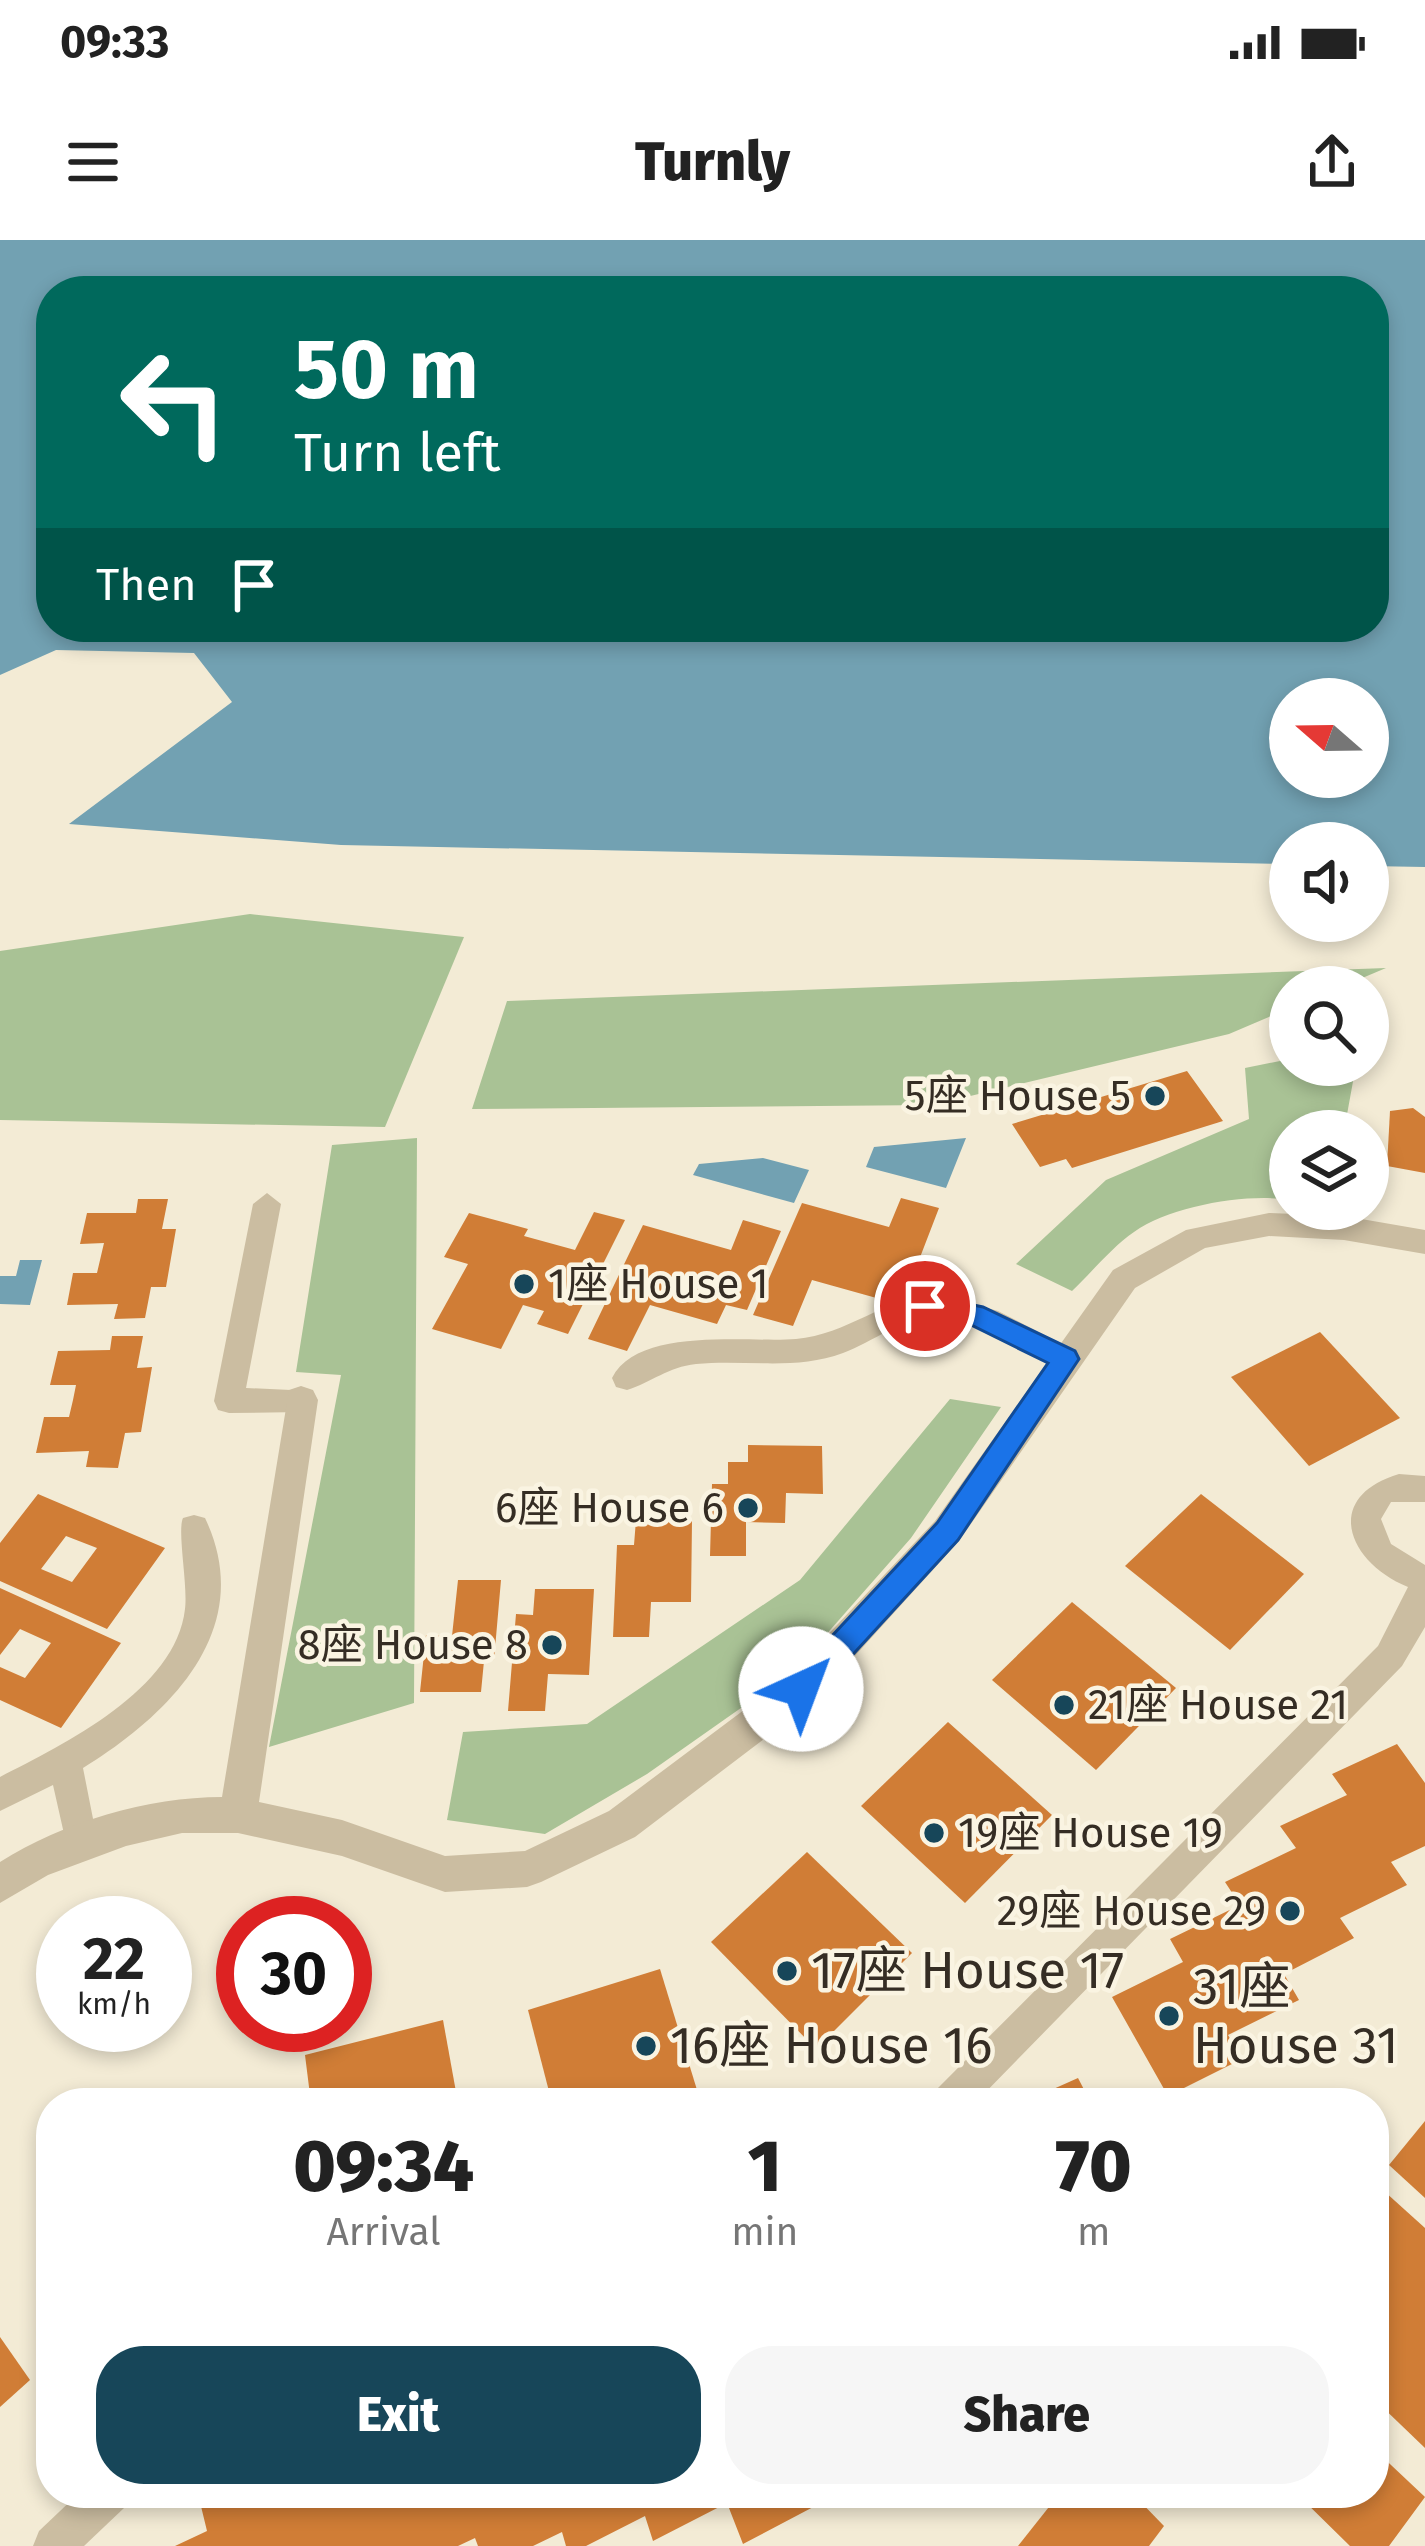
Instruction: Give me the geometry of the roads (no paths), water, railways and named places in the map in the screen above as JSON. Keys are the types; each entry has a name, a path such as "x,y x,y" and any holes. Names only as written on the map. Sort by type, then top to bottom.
{"street":[{"path":"0,1884 36,1861 182,1815 238,1815 342,1838 445,1874 527,1869 622,1824 801,1689 947,1531 1124,1279 1185,1240 1261,1223 1341,1227 1425,1242"},
{"path":"238,1815 301,1400"}],"lane":[{"path":"267,1204 229,1401 301,1400"},
{"path":"627,1378 669,1355 818,1349 843,1342 904,1310 925,1306 973,1315 1066,1359"},
{"path":"964,2088 1390,1656 1415,1615 1425,1582 1381,1558 1367,1539 1364,1519 1372,1501 1389,1489 1425,1489"},
{"path":"0,1796 123,1727 168,1681 196,1630 204,1576 194,1528"},
{"path":"65,1761 81,1844"},
{"path":"54,2546 93,2508"}],"water":[{"path":"0,240 1425,240 1425,867 1389,866 1389,822 1269,822 1269,864 341,845 69,824 232,702 194,653 56,650 0,675"},
{"path":"966,1138 946,1188 866,1167 874,1147"},
{"path":"763,1158 809,1170 794,1203 693,1175 699,1164"},
{"path":"20,1260 42,1260 30,1305 0,1304 0,1276 16,1276"}],"place":[{"name":"5座 House 5","path":"1155,1096"},
{"name":"1座 House 1","path":"524,1284"},
{"name":"6座 House 6","path":"748,1508"},
{"name":"8座 House 8","path":"552,1645"},
{"name":"21座 House 21","path":"1064,1705"},
{"name":"19座 House 19","path":"934,1833"},
{"name":"29座 House 29","path":"1290,1911"},
{"name":"17座 House 17","path":"787,1971"},
{"name":"31座 House 31","path":"1169,2016"},
{"name":"16座 House 16","path":"646,2046"}]}
